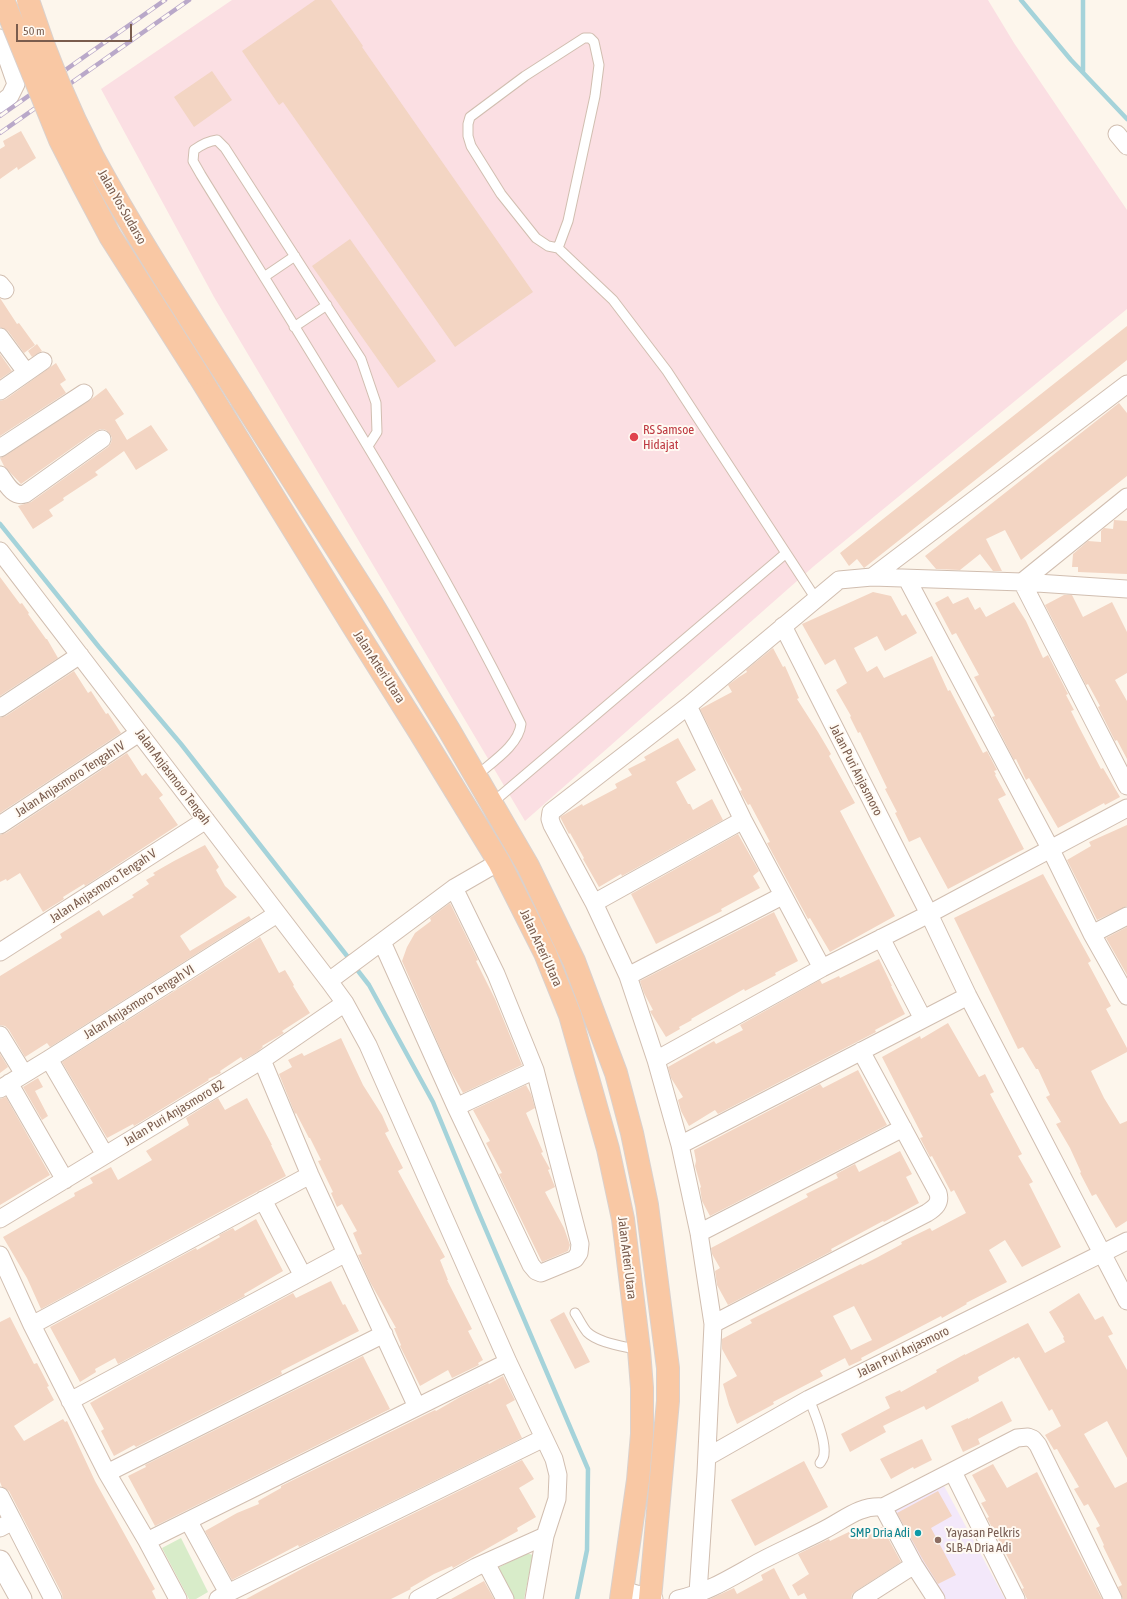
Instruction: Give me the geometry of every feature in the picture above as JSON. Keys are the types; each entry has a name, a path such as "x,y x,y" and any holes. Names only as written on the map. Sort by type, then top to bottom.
{"highway":[{"name":"Jalan Yos Sudarso","path":"3,0 60,140 83,185 110,236 199,376"},
{"name":"Jalan Yos Sudarso","path":"28,0 50,61 93,156 137,234 242,400"},
{"name":"Jalan Arteri Utara","path":"199,376 419,731 498,862 545,953 570,1015 608,1149 623,1219 639,1350 642,1388 642,1434 638,1480 621,1595"},
{"name":"Jalan Arteri Utara","path":"242,400 367,597 476,776 528,866 574,961 616,1073 632,1132 647,1205 668,1368 668,1401 652,1599"}],"street":[{"path":"0,38 16,84 10,96 0,104"},
{"path":"0,337 26,372"},
{"path":"0,392 43,361"},
{"path":"872,577 1127,384"},
{"path":"0,448 84,393"},
{"path":"0,475 15,494 20,496 25,494 102,439"},
{"path":"1022,582 1127,497"},
{"name":"Jalan Anjasmoro Tengah","path":"3,562 80,655 277,914 334,978 345,1003 368,1045 508,1362 554,1459 558,1475 557,1499 545,1536 534,1599"},
{"path":"698,1593 707,1457 713,1324 699,1233 680,1145 656,1060 628,976 594,902 552,825 550,819 551,812 688,706 839,580 872,577 1022,582 1126,591"},
{"path":"907,579 1050,848 1092,934 1127,996"},
{"path":"1022,582 1127,786"},
{"name":"Jalan Puri Anjasmoro","path":"783,626 929,914 968,996 1127,1300"},
{"path":"0,708 80,655"},
{"path":"688,706 743,820 782,896 822,968"},
{"name":"Jalan Anjasmoro Tengah IV","path":"0,825 139,733"},
{"path":"656,1060 822,968 929,914 1127,808"},
{"name":"Jalan Anjasmoro Tengah V","path":"0,952 206,820"},
{"path":"594,902 743,820"},
{"path":"334,978 454,888 498,862"},
{"path":"377,945 531,1265 536,1271 541,1273 575,1259 580,1253 580,1244 535,1070 496,974 454,888"},
{"path":"628,976 782,896"},
{"name":"Jalan Anjasmoro Tengah VI","path":"4,1086 277,914"},
{"path":"1092,934 1127,916"},
{"path":"882,938 922,1019"},
{"path":"680,1145 968,996"},
{"name":"Jalan Puri Anjasmoro B2","path":"0,1219 262,1060 345,1003"},
{"path":"0,1035 24,1074"},
{"path":"713,1324 927,1213 936,1206 940,1198 938,1193 861,1051"},
{"path":"49,1059 105,1155"},
{"path":"262,1060 310,1175 417,1407"},
{"path":"456,1107 535,1070"},
{"path":"4,1086 65,1180"},
{"path":"699,1233 903,1128"},
{"path":"32,1325 310,1175"},
{"path":"263,1200 303,1276"},
{"name":"Jalan Puri Anjasmoro","path":"707,1457 809,1398 1127,1241"},
{"path":"70,1401 346,1253"},
{"path":"0,1255 32,1325 107,1473 147,1541 178,1599"},
{"path":"107,1473 384,1334"},
{"path":"147,1541 189,1522 508,1362"},
{"path":"678,1599 714,1586 861,1509 872,1506 883,1507 1017,1438 1028,1437 1033,1439 1038,1445 1113,1599"},
{"path":"189,1522 223,1596 544,1438"},
{"path":"953,1472 1016,1599"},
{"path":"0,1496 7,1525 53,1599"},
{"path":"883,1507 914,1565 936,1599"},
{"path":"418,1599 486,1563 545,1536"},
{"path":"0,1561 21,1599"},
{"path":"486,1563 505,1599"},
{"path":"861,1599 914,1565"},
{"path":"621,1595 652,1599"}],"lane":[{"path":"558,248 568,221 595,96 599,65 594,42 590,38 584,38 525,76 470,117 468,124 468,136 471,146 501,194 536,238 548,246 558,248 613,300 662,365 816,599"},
{"path":"368,446 377,432 376,403 361,359 225,148 216,140 200,146 194,150 193,160 368,446 491,664 521,724 521,731 514,743 476,776"},
{"path":"264,277 295,256"},
{"path":"294,327 327,305"},
{"path":"492,803 785,554"},
{"path":"575,1313 588,1332 597,1338 613,1344 639,1350"},
{"path":"809,1398 815,1414 824,1449 824,1456 820,1463"}],"shaded area":[{"name":"RS Samsoe Hidajat","path":"232,0 988,0 1014,43 1127,210 1127,309 814,566 525,821 214,297 101,89"},
{"name":"Yayasan Pelkris SLB-A Dria Adi","path":"943,1484 1005,1599 938,1599 889,1513"}],"green space":[{"path":"181,1538 208,1592 196,1599 189,1599 162,1548"},
{"path":"526,1553 533,1555 524,1599 509,1599 496,1569"}],"building":[{"path":"315,0 331,0 363,46 362,47 533,292 455,347 283,102 279,105 242,51"},
{"path":"212,71 232,100 194,127 174,97"},
{"path":"21,131 36,158 18,170 17,167 0,179 0,149 5,146 3,141"},
{"path":"350,239 436,361 398,388 312,266"},
{"path":"0,298 17,324 19,323 35,345 24,353 8,331 0,327"},
{"path":"1127,326 1127,360 864,568 857,559 849,566 840,553"},
{"path":"37,344 42,351 32,357 28,351"},
{"path":"0,354 12,371 0,379"},
{"path":"56,363 66,380 60,384 66,393 0,436 0,401 6,399"},
{"path":"106,388 124,414 115,420 127,440 151,425 168,450 136,470 124,451 95,472 98,475 63,498 64,500 49,510 53,516 33,529 18,506 31,502 108,447 112,438 106,430 101,429 96,431 21,484 4,466 0,458 89,401"},
{"path":"1119,403 1127,413 1127,476 1021,560 1005,530 986,539 1002,571 993,571 980,554 960,570 936,569 925,556"},
{"path":"1114,520 1127,521 1127,574 1078,572 1078,567 1072,567 1073,554 1088,541 1101,542 1101,531 1104,528 1113,529"},
{"path":"0,577 20,604 22,603 29,613 28,614 47,639 58,658 0,696"},
{"path":"873,592 891,596 902,616 906,614 917,633 885,651 877,636 854,648 867,672 877,666 884,678 932,656 948,691 950,690 983,753 987,751 997,770 994,771 996,774 995,775 1006,795 998,799 1024,849 948,889 920,837 909,842 895,813 897,812 885,789 887,788 860,732 858,733 850,717 851,716 836,690 847,683 835,659 825,665 802,624"},
{"path":"1064,595 1072,595 1083,617 1112,602 1127,632 1127,673 1115,680 1127,701 1127,759 1117,740 1115,741 1098,707 1100,706 1088,684 1086,685 1045,605"},
{"path":"948,596 953,604 968,597 975,610 980,607 986,617 1014,602 1026,621 1043,658 1048,655 1068,694 1066,695 1074,710 1071,711 1079,727 1101,769 1103,768 1120,797 1105,805 1104,803 1058,828 1029,778 1026,780 1016,759 1014,760 992,717 995,716 974,677 979,675 956,633 952,635 935,603"},
{"path":"773,648 783,667 785,666 799,698 797,699 831,754 829,756 855,803 840,811 895,916 830,952 810,918 808,919 767,843 770,842 750,804 748,805 741,793 740,791 742,790 700,709 732,692 728,685 747,672 746,670"},
{"path":"74,671 88,693 91,691 121,733 0,813 0,718 6,716"},
{"path":"678,738 696,770 676,782 688,804 690,804 693,810 712,799 723,820 622,876 621,874 599,887 560,817 582,804 583,806 617,788 615,784 632,775 628,769 646,760 644,757"},
{"path":"127,753 142,776 146,773 163,795 159,798 178,825 85,886 84,884 63,897 64,899 43,912 20,873 7,881 6,879 0,882 0,835 6,833"},
{"path":"1127,825 1127,906 1097,920 1067,860 1091,846 1089,842"},
{"path":"738,834 759,871 753,876 760,888 721,909 722,911 656,944 631,894"},
{"path":"205,845 219,867 216,870 225,886 237,897 180,936 190,951 249,916 251,919 50,1047 47,1043 25,1057 9,1030 5,1026 0,1025 0,976 62,938 60,934 99,910 103,916 134,897 132,895 149,884 146,880 155,875 153,873"},
{"path":"1043,874 1091,961 1088,963 1111,1006 1106,1009 1127,1048 1127,1052 1091,1071 1104,1098 1120,1124 1127,1121 1127,1221 1116,1228 1096,1194 1092,1196 1080,1173 1081,1172 1070,1148 1056,1124 1061,1122 1046,1097 1050,1095 1038,1069 1036,1069 1023,1047 1018,1049 954,918"},
{"path":"450,903 478,960 476,961 495,999 522,1065 463,1093 448,1066 402,961 407,947 415,933 431,921 430,918"},
{"path":"774,912 798,961 775,973 776,975 745,991 744,989 691,1019 692,1020 679,1027 680,1029 666,1037 650,1011 653,1010 644,993 640,981"},
{"path":"1127,927 1127,975 1106,938"},
{"path":"260,937 279,973 285,970 310,1013 282,1031 284,1033 262,1046 263,1047 257,1052 243,1060 241,1057 220,1071 221,1073 208,1079 209,1080 134,1126 133,1124 107,1138 62,1062"},
{"path":"879,959 905,1014 875,1030 876,1032 718,1114 715,1110 689,1126 681,1111 678,1100 683,1097 671,1078 668,1067 714,1041 716,1044 743,1030 740,1025 820,980 822,984 839,976 840,978"},
{"path":"948,1023 979,1077 985,1074 994,1092 990,1094 1022,1154 1018,1156 1033,1182 1029,1184 1061,1247 1022,1267 1005,1240 989,1250 1007,1282 966,1303 967,1304 942,1318 941,1316 861,1358 862,1360 849,1366 845,1358 820,1371 823,1376 773,1402 774,1404 737,1424 729,1405 723,1384 737,1376 722,1349 722,1339 752,1323 750,1320 861,1264 862,1265 878,1257 902,1244 901,1242 930,1228 932,1231 966,1213 954,1190 951,1192 932,1156 930,1157 920,1138 923,1137 882,1057 920,1036 921,1039","holes":["854,1306 872,1340 851,1350 833,1316"]},
{"path":"341,1038 363,1085 382,1115 389,1131 385,1133 403,1168 398,1171 445,1257 440,1260 447,1280 472,1329 468,1331 483,1360 478,1363 479,1365 452,1378 448,1370 420,1386 400,1346 401,1345 394,1328 396,1328 370,1282 358,1255 362,1254 353,1233 357,1231 342,1204 337,1207 331,1193 333,1192 318,1161 321,1160 296,1113 295,1114 279,1074 292,1067 288,1060 302,1053 304,1056"},
{"path":"0,1054 8,1067 0,1073"},
{"path":"858,1070 887,1125 710,1216 702,1201 701,1187 695,1166 696,1161 694,1150 820,1084 823,1088"},
{"path":"38,1078 43,1087 35,1091 48,1116 42,1120 23,1087"},
{"path":"526,1085 531,1094 535,1108 526,1113 543,1152 541,1153 550,1169 548,1170 555,1187 545,1192 564,1228 570,1245 568,1251 542,1262 499,1174 502,1173 486,1143 490,1141 473,1110"},
{"path":"6,1097 50,1175 0,1205 0,1099"},
{"path":"218,1098 225,1110 247,1098 272,1145 286,1176 41,1309 27,1278 3,1237 75,1196 74,1193 93,1183 90,1178 111,1167 118,1180 152,1160 146,1151 189,1125 186,1118"},
{"path":"900,1151 912,1174 906,1177 919,1203 831,1249 832,1251 728,1305 717,1285 715,1271 720,1268 712,1254 711,1248 808,1197 806,1194 838,1178 836,1174 855,1164 859,1172"},
{"path":"256,1219 283,1271 244,1294 245,1296 118,1364 115,1358 95,1369 96,1372 80,1382 50,1327 196,1248 197,1250 220,1237 219,1235 233,1228 235,1231"},
{"path":"331,1281 343,1305 345,1304 359,1331 281,1371 282,1374 136,1447 134,1445 114,1456 101,1431 104,1429 90,1403 293,1293 296,1298"},
{"path":"1079,1293 1095,1320 1103,1316 1113,1334 1108,1336 1127,1370 1127,1458 1107,1421 1084,1434 1115,1488 1127,1482 1127,1599 1123,1599 1118,1587 1122,1585 1096,1528 1100,1526 1088,1504 1084,1506 1074,1489 1079,1487 1057,1449 1054,1450 1045,1435 1061,1426 1052,1409 1049,1411 1019,1357 1015,1359 1014,1357 978,1377 979,1381 926,1410 924,1406 883,1426 886,1432 850,1452 841,1434 890,1408 885,1397 900,1390 901,1392 965,1354 1028,1323 1045,1353 1065,1342 1064,1337 1049,1312"},
{"path":"564,1312 590,1362 575,1369 550,1320"},
{"path":"10,1317 34,1364 37,1363 49,1386 47,1387 54,1400 14,1426 24,1441 63,1419 65,1422 67,1421 95,1481 155,1589 152,1591 156,1599 63,1599 62,1594 9,1491 2,1487 0,1482 0,1322"},
{"path":"363,1356 390,1409 155,1526 128,1476 146,1467 145,1465"},
{"path":"503,1376 515,1400 506,1405 522,1438 299,1547 298,1545 232,1580 205,1531 237,1513 259,1504 258,1501 281,1488 281,1486 435,1410 436,1411 460,1397"},
{"path":"1002,1401 1012,1421 978,1439 980,1444 963,1452 951,1426"},
{"path":"922,1439 932,1460 914,1469 913,1467 891,1479 880,1459"},
{"path":"522,1460 534,1479 519,1488 536,1517 517,1528 518,1531 453,1568 452,1566 434,1574 410,1588 411,1589 391,1599 246,1599 309,1565"},
{"path":"804,1461 828,1507 755,1546 731,1500"},
{"path":"993,1464 1007,1488 1037,1472 1102,1599 1027,1599 1022,1589 1024,1588 987,1518 989,1517 981,1503 986,1501 972,1475"},
{"name":"SMP Dria Adi","path":"938,1491 952,1516 931,1528 956,1575 938,1584 897,1513"},
{"path":"882,1527 901,1562 856,1591 852,1594 851,1599 807,1599 804,1593 798,1596 792,1585 809,1574 798,1554 829,1539 830,1541 853,1530 858,1540"},
{"path":"774,1568 790,1599 710,1599 734,1588 737,1594 763,1580 761,1575"},
{"path":"484,1581 494,1599 451,1599"}],"waterway":[{"path":"1021,0 1071,60 1127,119"},
{"path":"1083,0 1083,72"},
{"path":"0,524 99,647 181,744 351,961"},
{"path":"355,967 369,985 433,1102 588,1469 587,1550 577,1599"}],"railway":[{"path":"0,116 165,0"},
{"path":"0,133 189,0"}],"place":[{"name":"RS Samsoe Hidajat","path":"634,437"},
{"name":"SMP Dria Adi","path":"918,1533"},
{"name":"Yayasan Pelkris SLB-A Dria Adi","path":"938,1540"}]}
